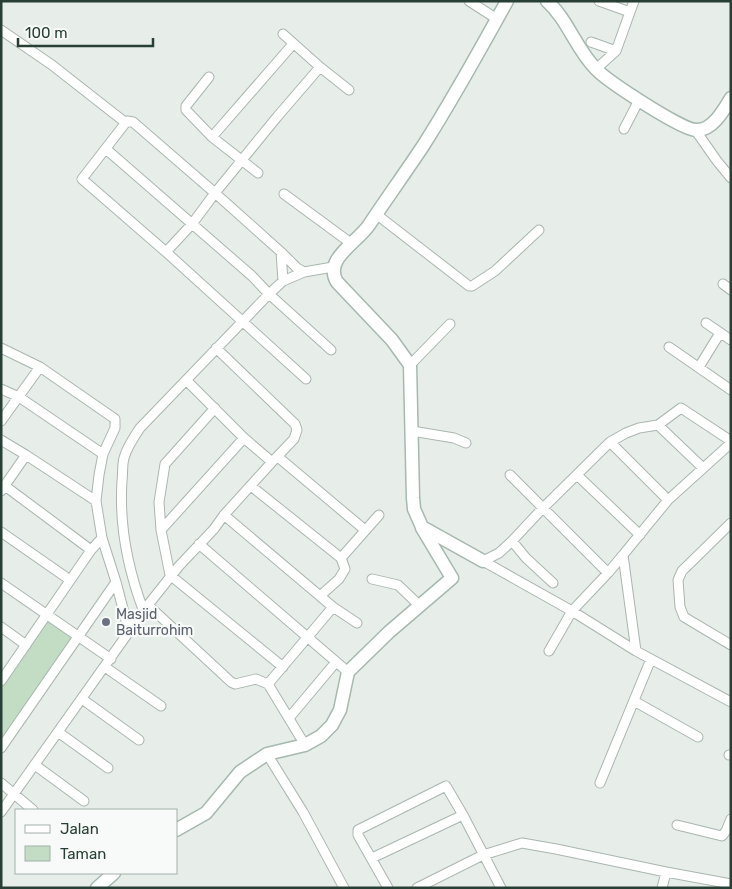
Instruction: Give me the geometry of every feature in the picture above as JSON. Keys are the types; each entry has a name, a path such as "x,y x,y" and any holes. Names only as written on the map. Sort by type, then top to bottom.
{"street":[{"path":"469,1 497,19"},
{"path":"178,829 206,813 240,772 262,758 305,745 321,736 336,718 348,672 389,632 452,578 422,528 414,509 410,365 392,340 337,282 333,274 333,267 366,229 423,146 464,79 507,1"},
{"path":"546,1 564,21 596,69 639,100 685,127 696,131 716,161 731,178"},
{"path":"599,1 630,12"},
{"path":"596,69 616,51 634,1"},
{"path":"1,30 52,65 126,123"},
{"path":"283,34 349,90"},
{"path":"591,42 616,51"},
{"path":"212,137 293,44"},
{"path":"166,252 192,224 215,193 320,67"},
{"path":"209,76 185,108 212,137 258,173"},
{"path":"696,131 706,128 715,121 731,98"},
{"path":"624,130 639,100"},
{"path":"304,272 297,268 215,193 130,120 82,176 83,181 244,321 306,380"},
{"path":"106,149 252,276 269,294 331,350"},
{"path":"284,194 352,244"},
{"path":"376,214 469,286 495,271 539,230"},
{"path":"281,252 283,281"},
{"path":"305,745 268,684 256,679 235,684 231,682 144,611 128,564 120,507 124,458 140,428 283,281 304,272 333,267"},
{"path":"706,323 725,336"},
{"path":"410,365 450,324"},
{"path":"699,367 731,328"},
{"path":"1,348 40,367 115,419 115,428 103,454 96,501 102,538 130,630"},
{"path":"1,812 170,575 294,439 297,430 296,424 216,348"},
{"path":"669,348 731,390"},
{"path":"1,421 40,367"},
{"path":"187,381 244,438 275,459 365,530"},
{"path":"1,389 19,397 103,454"},
{"path":"215,408 165,464 159,502 160,530 170,575 283,668"},
{"path":"483,561 499,553 512,542 542,508 610,442 626,432 639,428 658,426 673,412 683,408 731,442 668,500 608,573 572,611 549,651"},
{"path":"658,426 703,468"},
{"path":"412,431 454,438 466,443"},
{"path":"160,530 244,438"},
{"path":"1,440 96,501"},
{"path":"610,442 668,500"},
{"path":"26,455 3,489 91,550"},
{"path":"510,475 608,573"},
{"path":"577,475 640,535"},
{"path":"251,486 341,558 345,569 339,579 320,596"},
{"path":"224,515 333,607 357,623"},
{"path":"341,558 379,515"},
{"path":"731,523 682,572 678,580 680,607 684,617 731,645"},
{"path":"422,528 572,611 636,651 730,700"},
{"path":"1,532 70,580"},
{"path":"2,677 48,615 91,550 102,538"},
{"path":"512,542 553,583"},
{"path":"199,544 348,672"},
{"path":"623,555 636,651"},
{"path":"372,579 398,585 420,606"},
{"path":"1,748 116,582"},
{"path":"1,583 111,659"},
{"path":"268,684 333,607"},
{"path":"1,627 26,645"},
{"path":"600,783 651,659"},
{"path":"289,718 336,662"},
{"path":"105,667 161,706"},
{"path":"82,699 140,740"},
{"path":"634,701 698,737"},
{"path":"58,732 108,768"},
{"path":"262,758 303,812 344,888"},
{"path":"35,765 84,801"},
{"path":"1,783 32,809"},
{"path":"388,888 358,835 359,829 442,787 447,787 501,888"},
{"path":"372,858 463,814"},
{"path":"678,825 722,836 731,819"},
{"path":"417,888 483,855 524,844 731,884"},
{"path":"662,888 666,872"},
{"path":"97,888 113,874"}],"green space":[{"path":"49,612 80,634 1,747 1,679"}],"place":[{"name":"Masjid Baiturrohim","path":"106,622"}]}
